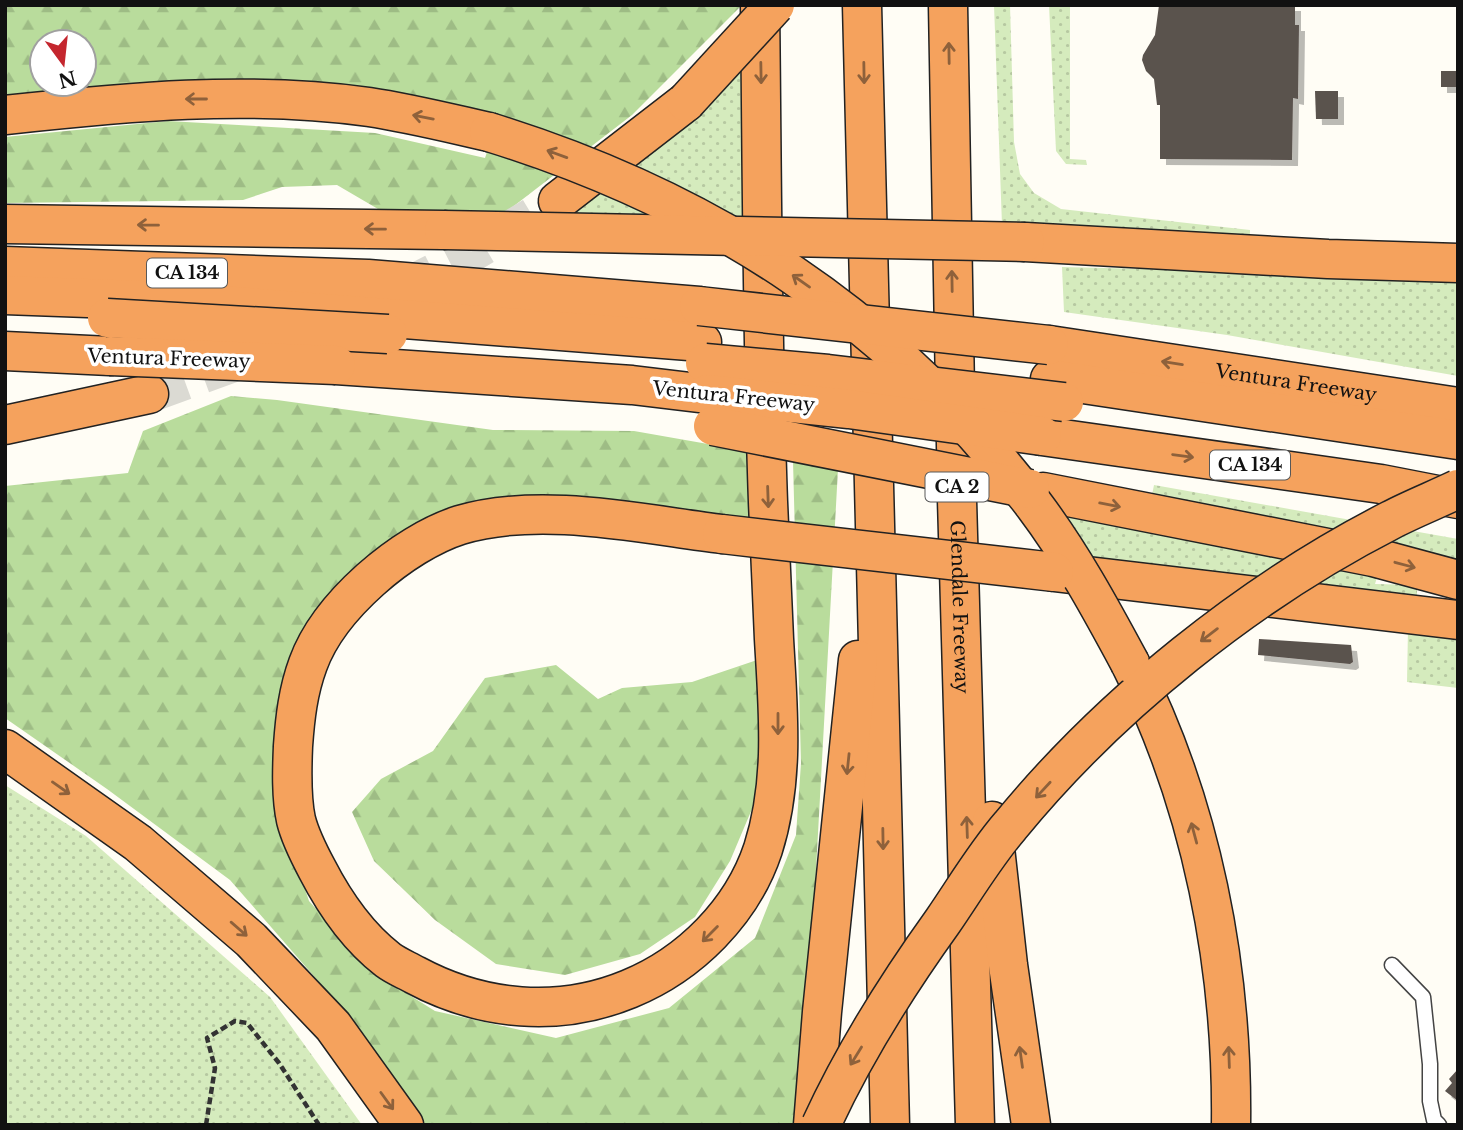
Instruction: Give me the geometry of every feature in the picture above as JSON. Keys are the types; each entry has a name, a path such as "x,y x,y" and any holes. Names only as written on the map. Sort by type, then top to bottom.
{"highway":[{"path":"760,5 767,458 779,720 777,789 763,847 748,887 720,925 693,951 653,979 605,999 559,1007 511,1007 469,998 433,984 389,961 358,930 331,896 296,820 292,766 296,707 309,659 333,621 359,590 400,554 458,526 509,516 556,516 722,534 1054,572 1453,620"},
{"path":"558,201 686,102 775,5"},
{"path":"862,5 890,1125"},
{"name":"Glendale Freeway","path":"948,5 957,500 975,1125"},
{"path":"5,115 176,99 249,99 369,107 489,132 589,166 667,200 748,245 852,316 940,397 1011,477 1063,549 1104,614 1130,663 1170,755 1208,886 1227,1003 1231,1125"},
{"path":"5,224 1025,242 1328,259 1458,263"},
{"name":"Ventura Freeway","path":"5,266 368,279 705,366 849,408 1381,484 1458,499"},
{"path":"5,295 170,300 705,366 1043,492 1373,556 1458,580"},
{"path":"5,316 107,318 388,334 705,366 828,374 1054,375 1458,440"},
{"name":"Ventura Freeway","path":"5,351 335,365 632,385 705,366 1054,375 1458,407"},
{"path":"1054,375 1458,462"},
{"path":"5,425 149,394"},
{"path":"821,1125 842,1080 916,958 1009,827 1105,722 1209,634 1305,570 1390,520 1458,489"},
{"path":"957,500 1008,965 1031,1125"},
{"path":"813,1125 874,501"},
{"path":"5,749 138,843 251,940 332,1026 404,1125"}],"lane":[{"path":"1392,965 1423,997 1430,1064 1430,1101 1434,1120 1439,1125"}],"path":[{"path":"206,1125 215,1068 207,1038 235,1021 247,1023 279,1063 319,1125"}],"green space":[{"path":"5,5 742,5 632,115 506,212 378,209 337,185 282,187 243,200 5,203 5,137 168,121 375,133 485,158 498,119 5,99"},
{"path":"994,5 1010,5 1014,142 1020,174 1034,193 1061,209 1250,230 1250,235 1002,225"},
{"path":"1049,5 1070,5 1070,159 1086,160 1087,165 1066,164 1056,151"},
{"path":"750,56 752,220 557,216"},
{"path":"1062,267 1314,273 1458,281 1458,376 1227,335 1064,312"},
{"path":"231,396 493,430 634,431 759,453 763,523 482,505 331,598 287,835 309,901 372,972 435,1011 556,1038 669,1008 755,938 796,835 801,763 793,461 838,469 802,1125 425,1125 360,1029 230,880 5,718 5,486 128,473 143,431"},
{"path":"1154,485 1458,539 1458,568 1151,500"},
{"path":"1054,510 1378,574 1375,584 1417,585 1417,595 1060,556"},
{"path":"1408,629 1458,631 1458,688 1407,682"},
{"path":"760,659 760,790 730,861 695,917 640,954 565,975 496,964 435,920 374,861 352,812 381,779 433,751 485,678 556,665 598,699 622,688 692,682"},
{"path":"5,785 86,836 270,997 362,1125 5,1125"}],"building":[{"path":"1159,5 1295,5 1295,25 1299,25 1298,99 1293,98 1292,160 1160,159 1160,105 1157,105 1154,79 1146,71 1142,60 1155,35"},
{"path":"1441,71 1458,71 1458,87 1441,87"},
{"path":"1315,91 1338,91 1338,119 1316,119"},
{"path":"1259,639 1351,645 1353,662 1350,664 1258,655"},
{"path":"1458,1069 1458,1101 1445,1091 1452,1083 1449,1079"}],"tunnel":[{"path":"400,290 465,257 558,201"},
{"path":"149,394 239,361"}]}
